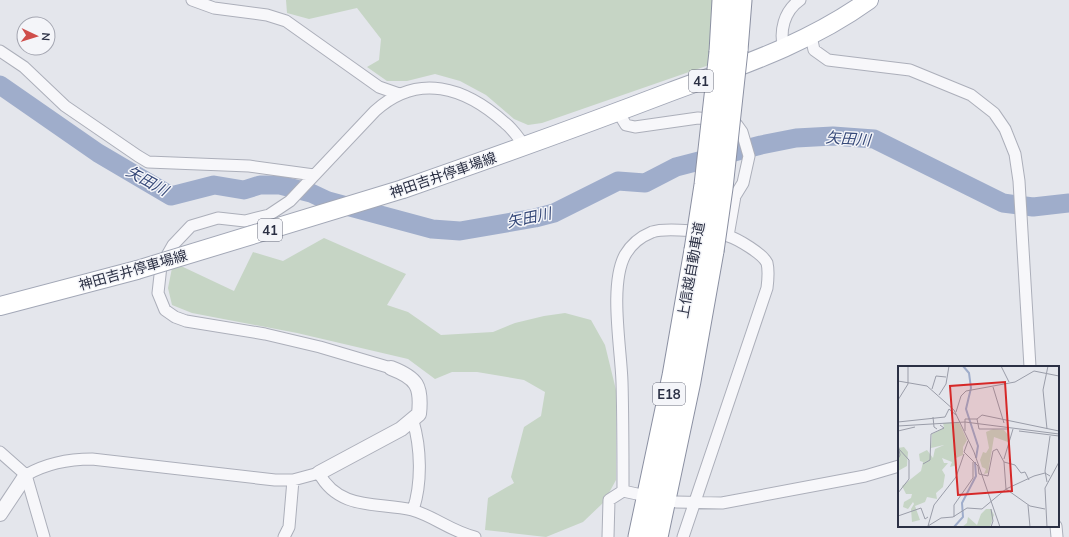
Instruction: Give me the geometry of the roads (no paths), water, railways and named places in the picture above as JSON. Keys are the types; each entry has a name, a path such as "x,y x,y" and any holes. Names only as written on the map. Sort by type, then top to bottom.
{"highway":[{"name":"上信越自動車道","path":"639,537 672,376 704,250 722,188 728,51 723,0"},
{"name":"上信越自動車道","path":"728,51 741,0"},
{"name":"上信越自動車道","path":"657,537 688,388 704,250"}],"main road":[{"name":"神田吉井停車場線","path":"0,306 137,270 403,189 525,146 784,50 838,22 869,0"}],"street":[{"path":"192,0 214,8 267,15 286,21 379,87 399,94"},
{"path":"784,50 781,36 782,26 788,12 800,0"},
{"path":"811,36 814,50 828,60 910,70 971,95 994,113 1005,129 1015,154 1019,181 1030,366"},
{"path":"0,51 24,67 65,106 148,162 249,166 310,179"},
{"path":"0,514 26,475 47,465 75,459 92,459 274,480 293,480 319,474 413,421 418,414 421,397 415,383 406,374 391,368 265,334 186,321 175,317 166,310 158,293 161,266 173,245 191,226 218,218 245,221 251,220 269,215 290,201 375,111 385,102 410,89 422,88 448,90 462,94 477,101 506,123 525,146"},
{"path":"618,112 626,125 635,127 698,118 728,120 737,125 742,132 749,156 743,183 735,196 728,236"},
{"path":"623,491 622,380 617,314 620,273 625,256 636,240 654,232 673,230 728,236 756,251 766,263 768,275 767,288 683,537"},
{"path":"413,421 418,441 418,496 413,510"},
{"path":"0,452 26,475 44,537"},
{"path":"676,502 694,504 722,503 865,476 898,466"},
{"path":"319,474 325,484 340,495 367,505 413,510 457,531 475,537"},
{"path":"284,537 289,527 293,480"},
{"path":"608,537 609,500 623,491 637,494"},
{"path":"1056,527 1057,537"}],"waterway":[{"name":"矢田川","path":"0,85 98,153 171,196 214,185 244,190 260,185 280,185 311,193 328,201 432,229 460,231 535,218 554,213 618,181 645,183 676,167 761,145 796,138 833,136 874,139 1003,203 1033,207 1069,203"}]}
